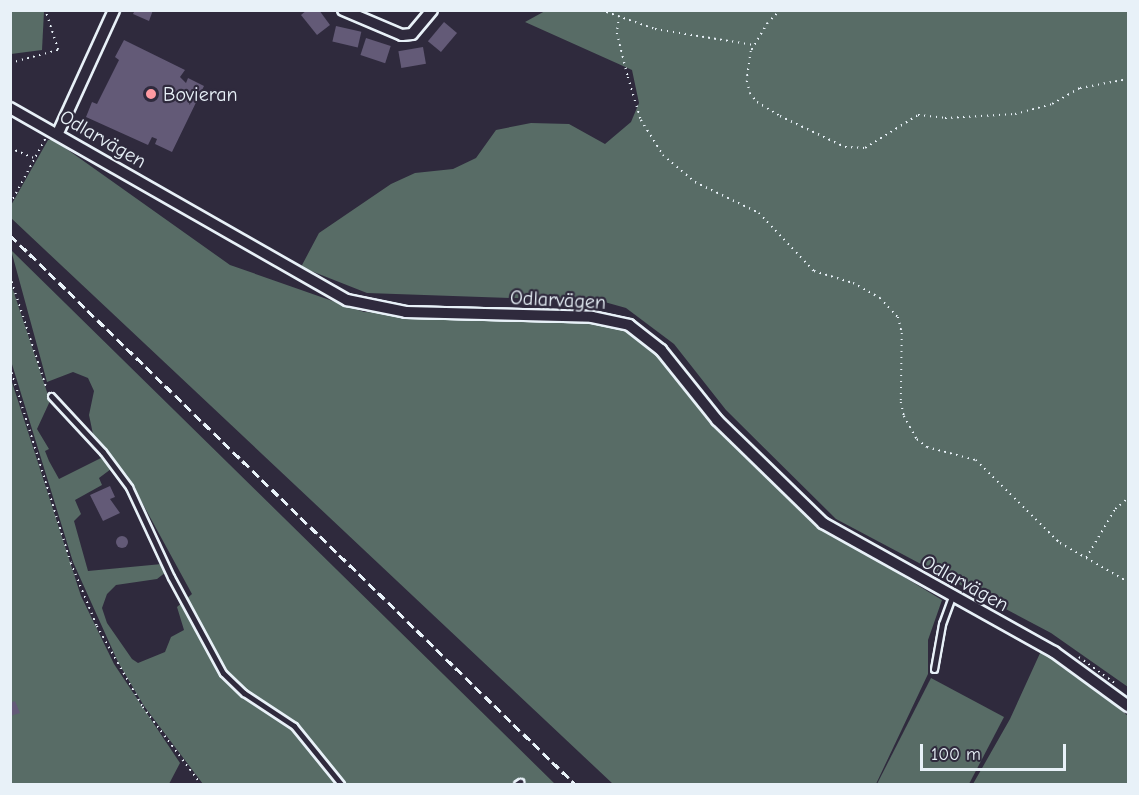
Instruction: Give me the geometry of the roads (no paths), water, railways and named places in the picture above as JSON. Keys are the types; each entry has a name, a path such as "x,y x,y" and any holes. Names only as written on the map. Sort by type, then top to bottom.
{"street":[{"path":"54,131 114,10"},
{"path":"343,10 402,35 412,34 432,10"},
{"name":"Odlarvägen","path":"11,109 54,131 322,288 362,305 406,312 604,318 629,326 656,345 717,420 816,518 849,541 1054,652 1128,706"}],"lane":[{"path":"51,396 103,452 129,487 223,674 294,726 341,784"},
{"path":"934,669 942,624 952,596"}],"railway":[{"path":"10,235 575,784"}],"place":[{"name":"Bovieran","path":"151,94"}]}
